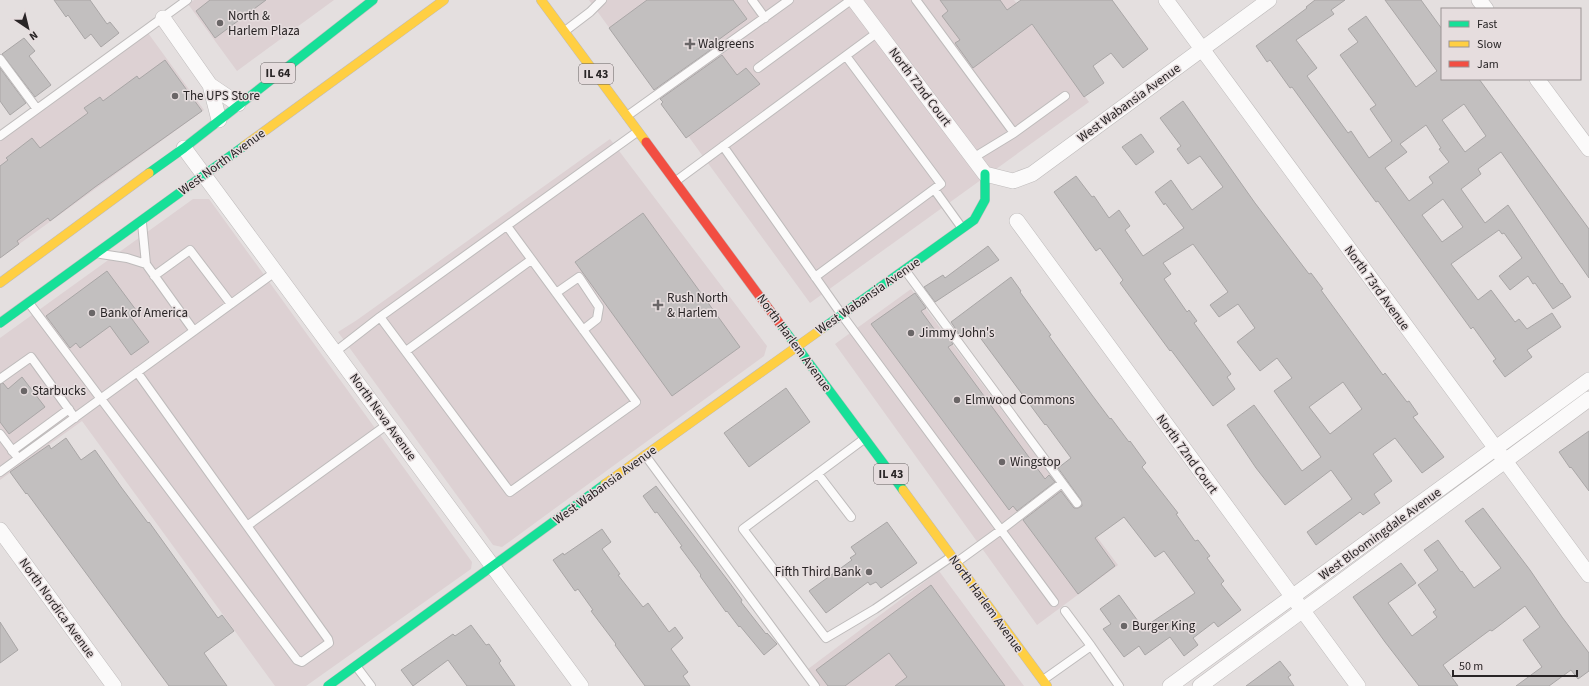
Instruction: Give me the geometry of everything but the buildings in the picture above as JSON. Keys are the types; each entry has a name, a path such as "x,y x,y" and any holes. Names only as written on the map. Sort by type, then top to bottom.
{"main road":[{"name":"IL 64","path":"0,283 184,148 238,104 373,0"},
{"name":"West North Avenue","path":"0,323 444,0"},
{"name":"North Harlem Avenue","path":"541,0 1045,683"},
{"name":"West Wabansia Avenue","path":"328,686 645,455 963,229 974,220 985,200 985,174"}],"street":[{"name":"North 72nd Court","path":"854,0 985,174"},
{"name":"North 73rd Avenue","path":"1166,0 1589,575"},
{"name":"West Wabansia Avenue","path":"985,174 1013,181 1032,174 1269,0"},
{"path":"1479,0 1485,8"},
{"path":"162,18 210,85 238,104"},
{"path":"1539,80 1589,149"},
{"path":"210,85 219,120"},
{"name":"North Neva Avenue","path":"184,148 581,686"},
{"name":"North 72nd Court","path":"1017,221 1358,686"},
{"name":"West Bloomingdale Avenue","path":"1200,686 1303,611 1500,455 1589,380"},
{"name":"West Bloomingdale Avenue","path":"1170,686 1292,597 1500,455 1589,399"},
{"name":"North Nordica Avenue","path":"0,530 114,686"}],"lane":[{"path":"0,136 188,0"},
{"path":"564,31 590,12 602,0"},
{"path":"752,0 765,18"},
{"path":"627,116 789,0"},
{"path":"758,68 851,0"},
{"path":"916,0 1014,133"},
{"path":"675,182 878,32"},
{"path":"815,277 941,184 846,56"},
{"path":"0,59 37,109"},
{"path":"973,158 1014,133 1065,96"},
{"path":"335,352 638,131"},
{"path":"724,146 842,315 1054,602"},
{"path":"934,189 963,229"},
{"path":"142,219 146,264 194,332"},
{"path":"380,318 510,492 636,402 507,226"},
{"path":"154,276 190,250 231,304"},
{"path":"96,253 127,258 146,264"},
{"path":"406,352 531,260"},
{"path":"905,270 1077,503"},
{"path":"0,472 275,272"},
{"path":"556,293 579,277 599,307 597,319 583,330"},
{"path":"28,303 297,660 302,662 329,643 328,639 137,372"},
{"path":"0,379 32,357 75,418"},
{"path":"12,451 69,409"},
{"path":"247,526 388,424"},
{"path":"0,434 19,458"},
{"path":"865,439 744,529 826,638 1001,530 1062,483"},
{"path":"645,455 816,686"},
{"path":"818,474 851,517"},
{"path":"1065,611 1119,686"},
{"path":"1045,683 1091,646"},
{"path":"356,666 371,686"}],"shaded area":[{"name":"North & Harlem Plaza","path":"194,0 334,0 237,71 188,4"},
{"path":"589,0 1014,0 1089,102 810,303"},
{"path":"148,33 204,110 0,258 0,140"},
{"path":"610,139 767,346 764,356 502,547 493,545 338,332 357,320"},
{"path":"193,199 209,199 472,562 471,569 306,686 275,686 82,421 0,480 0,338"},
{"name":"Elmwood Commons","path":"911,289 1118,565 1037,625 835,344"},
{"path":"939,571 1024,686 820,686 808,669"}],"traffic: fast":[{"path":"149,173 184,148 373,0"},
{"path":"0,323 244,146"},
{"path":"823,328 974,220 985,200 985,174"},
{"path":"780,324 903,490"},
{"path":"328,686 605,484"}],"traffic: slow":[{"path":"244,146 444,0"},
{"path":"541,0 646,142"},
{"path":"0,283 149,173"},
{"path":"605,484 823,328"},
{"path":"903,490 1047,686"}],"traffic: jam":[{"path":"646,142 780,324"}],"place":[{"name":"North & Harlem Plaza","path":"220,23"},
{"name":"Walgreens","path":"690,44"},
{"name":"The UPS Store","path":"175,96"},
{"name":"Rush North & Harlem","path":"658,305"},
{"name":"Bank of America","path":"92,313"},
{"name":"Jimmy John's","path":"911,333"},
{"name":"Starbucks","path":"24,391"},
{"name":"Elmwood Commons","path":"957,400"},
{"name":"Wingstop","path":"1002,462"},
{"name":"Fifth Third Bank","path":"869,572"},
{"name":"Burger King","path":"1124,626"}]}
